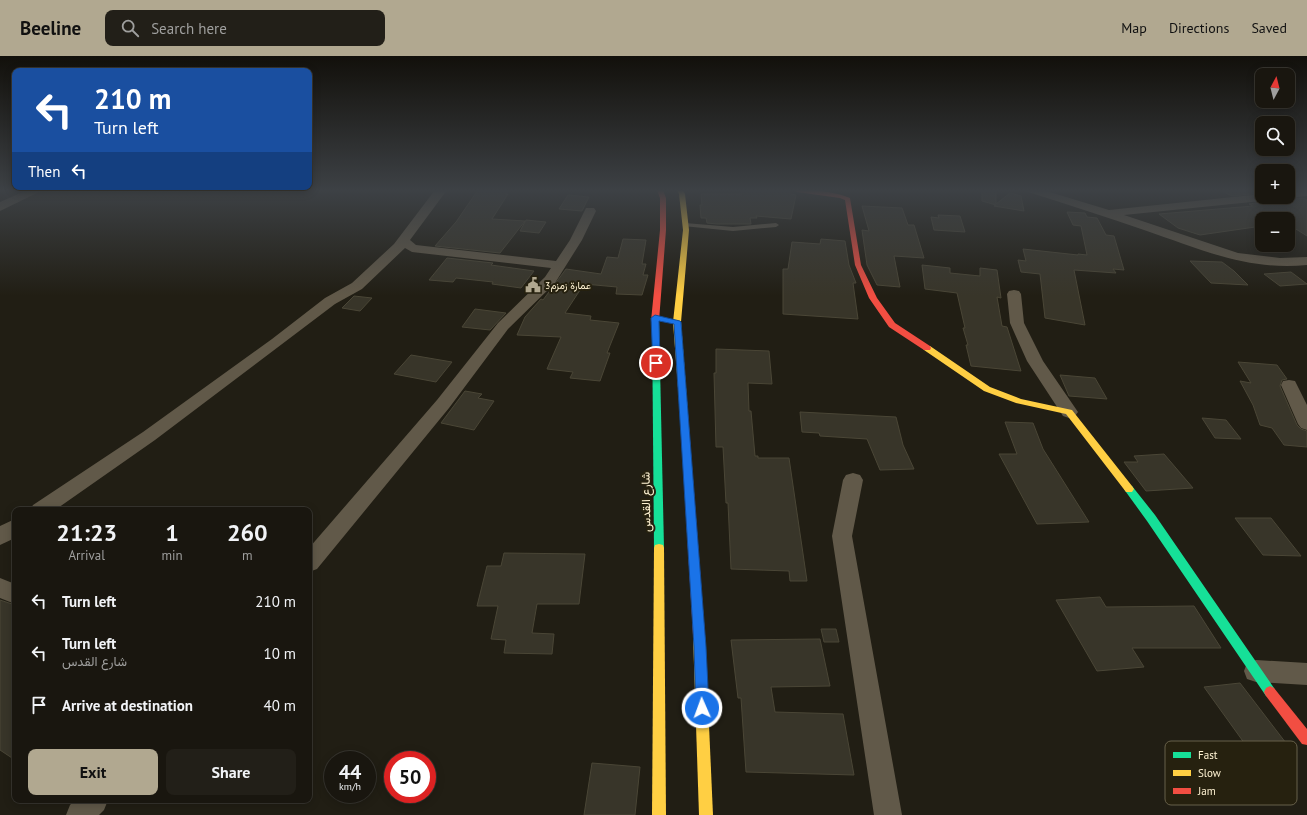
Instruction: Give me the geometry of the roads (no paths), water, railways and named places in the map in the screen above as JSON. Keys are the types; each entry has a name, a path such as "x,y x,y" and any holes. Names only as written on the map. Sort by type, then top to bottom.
{"main road":[{"name":"شارع القدس","path":"659,815 660,639 666,320 663,225"},
{"name":"شارع القدس","path":"685,225 666,320 700,647 706,815"},
{"path":"852,225 858,265 873,298 892,325 987,389 1019,400 1069,412 1151,518 1275,699 1307,739"}],"street":[{"path":"44,507 149,436 330,301 356,286 399,247 414,225"},
{"path":"312,559 448,398 503,326 550,280 576,240 583,225"},
{"path":"1144,225 1236,257 1257,261 1307,261"},
{"path":"403,240 412,248 560,265"},
{"path":"1014,294 1016,324 1035,361 1069,412"},
{"path":"1289,385 1307,424"},
{"path":"853,480 842,536 888,815"},
{"path":"0,537 12,529"},
{"path":"0,587 12,593"},
{"path":"1256,671 1307,674"},
{"path":"80,815 91,803"}],"lane":[{"path":"690,225 734,229 772,225"}],"place":[{"name":"عمارة زمزم3","path":"533,285"}]}
